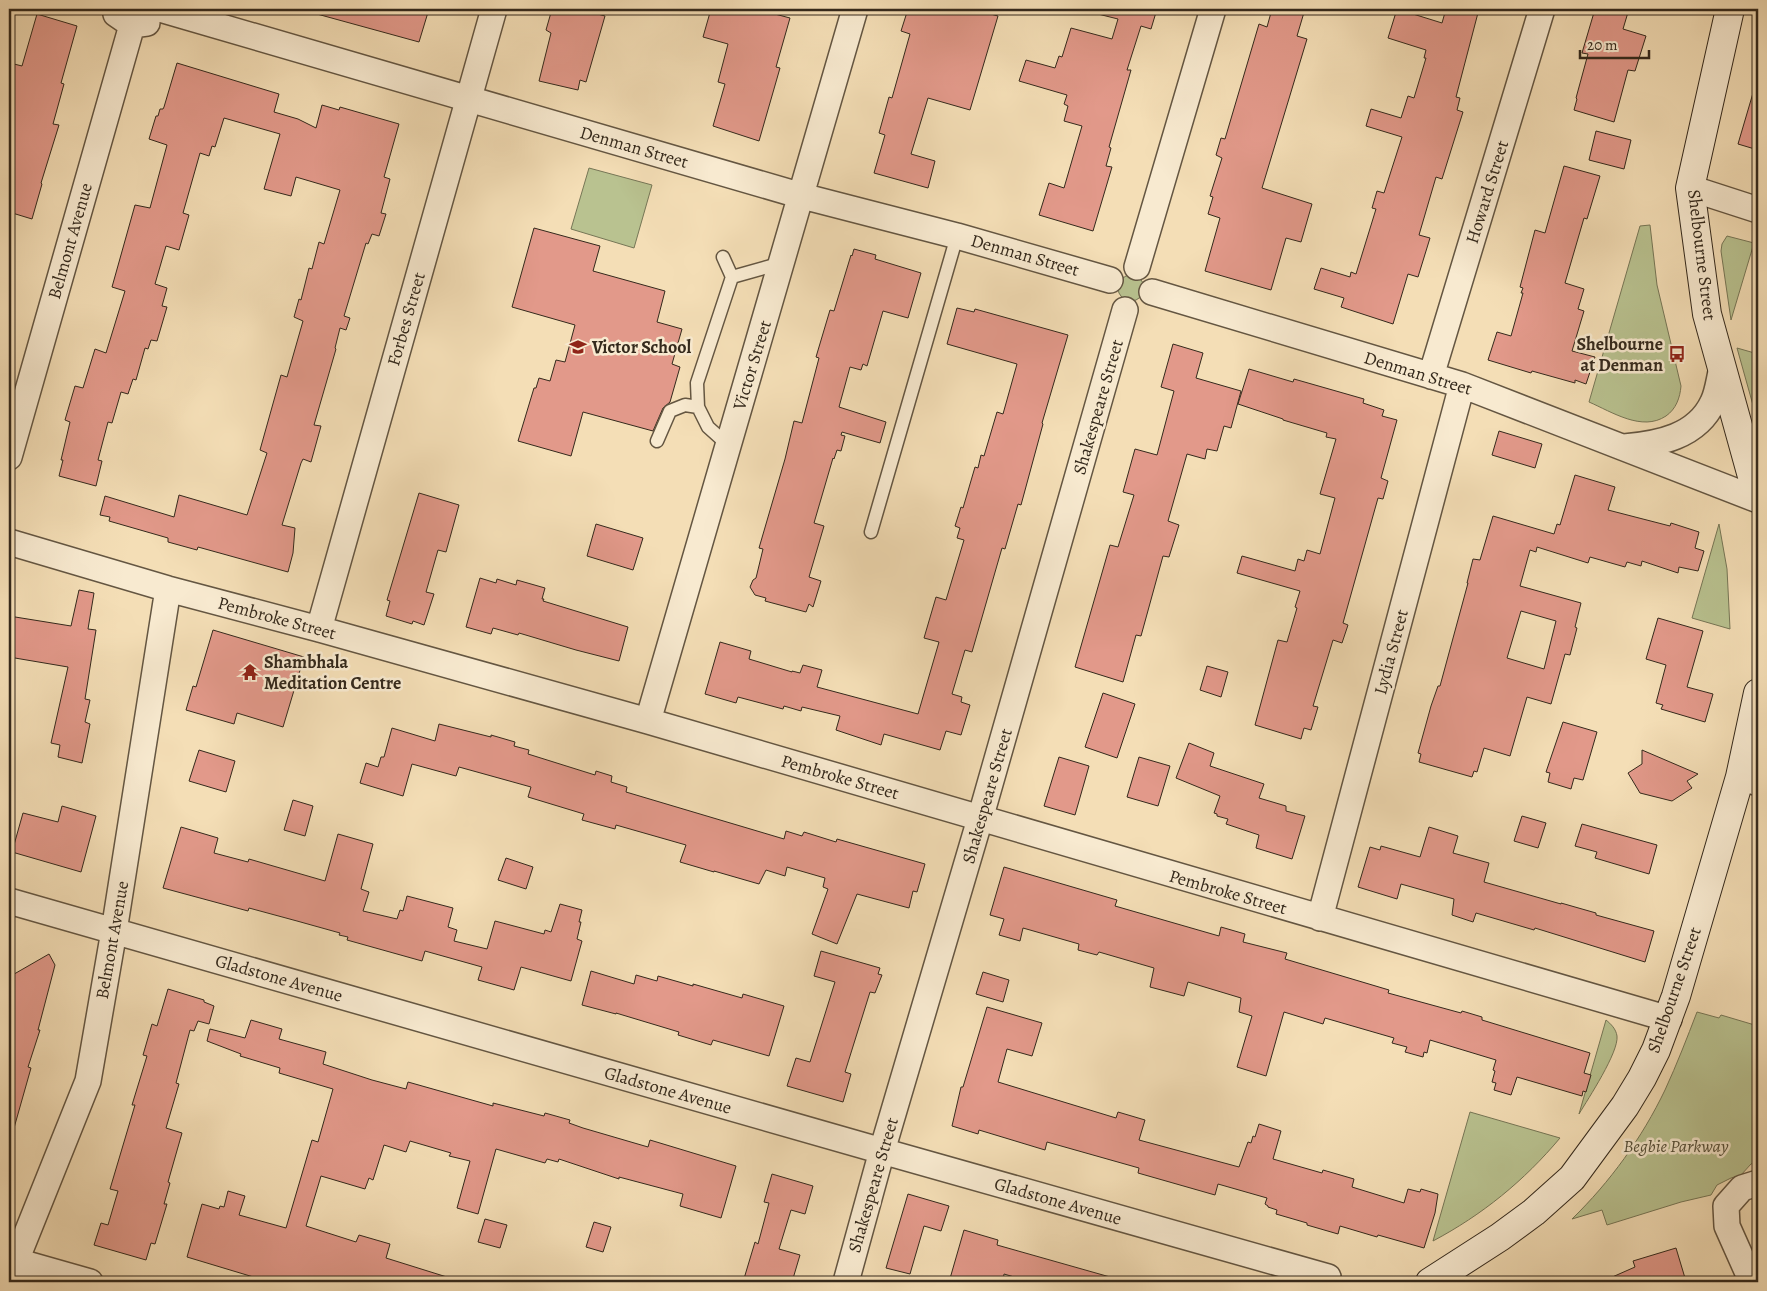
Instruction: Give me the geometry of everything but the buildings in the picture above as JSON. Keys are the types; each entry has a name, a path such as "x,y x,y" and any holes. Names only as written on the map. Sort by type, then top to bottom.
{"main road":[{"name":"Shelbourne Street","path":"1730,9 1690,188 1707,314 1758,499"},
{"name":"Shelbourne Street","path":"1430,1282 1500,1237 1534,1212 1572,1178 1626,1106 1656,1050 1669,1019 1749,780 1758,693"}],"street":[{"path":"124,17 149,22 160,9"},
{"name":"Denman Street","path":"160,9 802,196 957,236 1110,280"},
{"name":"Forbes Street","path":"319,629 494,9"},
{"name":"Victor Street","path":"648,721 855,9"},
{"path":"1137,267 1213,9"},
{"name":"Howard Street","path":"1431,376 1542,9"},
{"name":"Belmont Avenue","path":"9,457 124,17"},
{"path":"1690,188 1758,210"},
{"path":"1137,267 1149,277 1152,292 1142,306 1125,310 1111,298 1110,280 1121,268 1137,267"},
{"name":"Denman Street","path":"1152,292 1462,385 1758,499"},
{"name":"Shakespeare Street","path":"846,1282 1125,310"},
{"name":"Denman Street","path":"1622,447 1649,445 1684,434 1702,418 1713,402 1722,368"},
{"name":"Lydia Street","path":"1320,918 1462,385"},
{"name":"Pembroke Street","path":"9,542 168,589 648,721 1669,1019"},
{"name":"Belmont Avenue","path":"11,1266 88,1081 114,931 168,589"},
{"name":"Gladstone Avenue","path":"9,901 882,1152 1328,1277"},
{"path":"1752,1282 1726,1226 1726,1206 1742,1188 1758,1183"},
{"path":"11,1266 90,1282"}],"lane":[{"path":"871,532 957,236"},
{"path":"723,257 732,277 698,383 698,406 708,427 728,445"},
{"path":"732,277 782,263"},
{"path":"656,441 670,411 686,405 698,406"}],"green space":[{"path":"589,168 652,185 634,248 571,229"},
{"path":"1650,225 1657,285 1681,386 1677,403 1672,410 1666,416 1647,422 1627,419 1589,402 1640,226"},
{"path":"1727,236 1754,243 1731,320 1721,251 1722,244"},
{"path":"1131,275 1140,279 1144,288 1140,297 1131,301 1122,297 1118,288 1122,279"},
{"path":"1737,348 1758,354 1758,423"},
{"path":"1719,524 1727,569 1730,629 1692,618"},
{"name":"Begbie Parkway","path":"1697,1012 1719,1018 1721,1015 1758,1026 1758,1161 1751,1164 1741,1175 1717,1185 1711,1195 1681,1202 1607,1225 1602,1210 1572,1219 1612,1175 1646,1125 1669,1080"},
{"name":"Begbie Parkway","path":"1606,1020 1616,1031 1616,1043 1602,1075 1579,1114"},
{"path":"1470,1112 1560,1138 1532,1169 1501,1196 1468,1220 1433,1241"}],"place":[{"name":"Victor School","path":"578,347"},
{"name":"Shelbourne at Denman","path":"1677,354"},
{"name":"Shambhala Meditation Centre","path":"250,672"}]}
